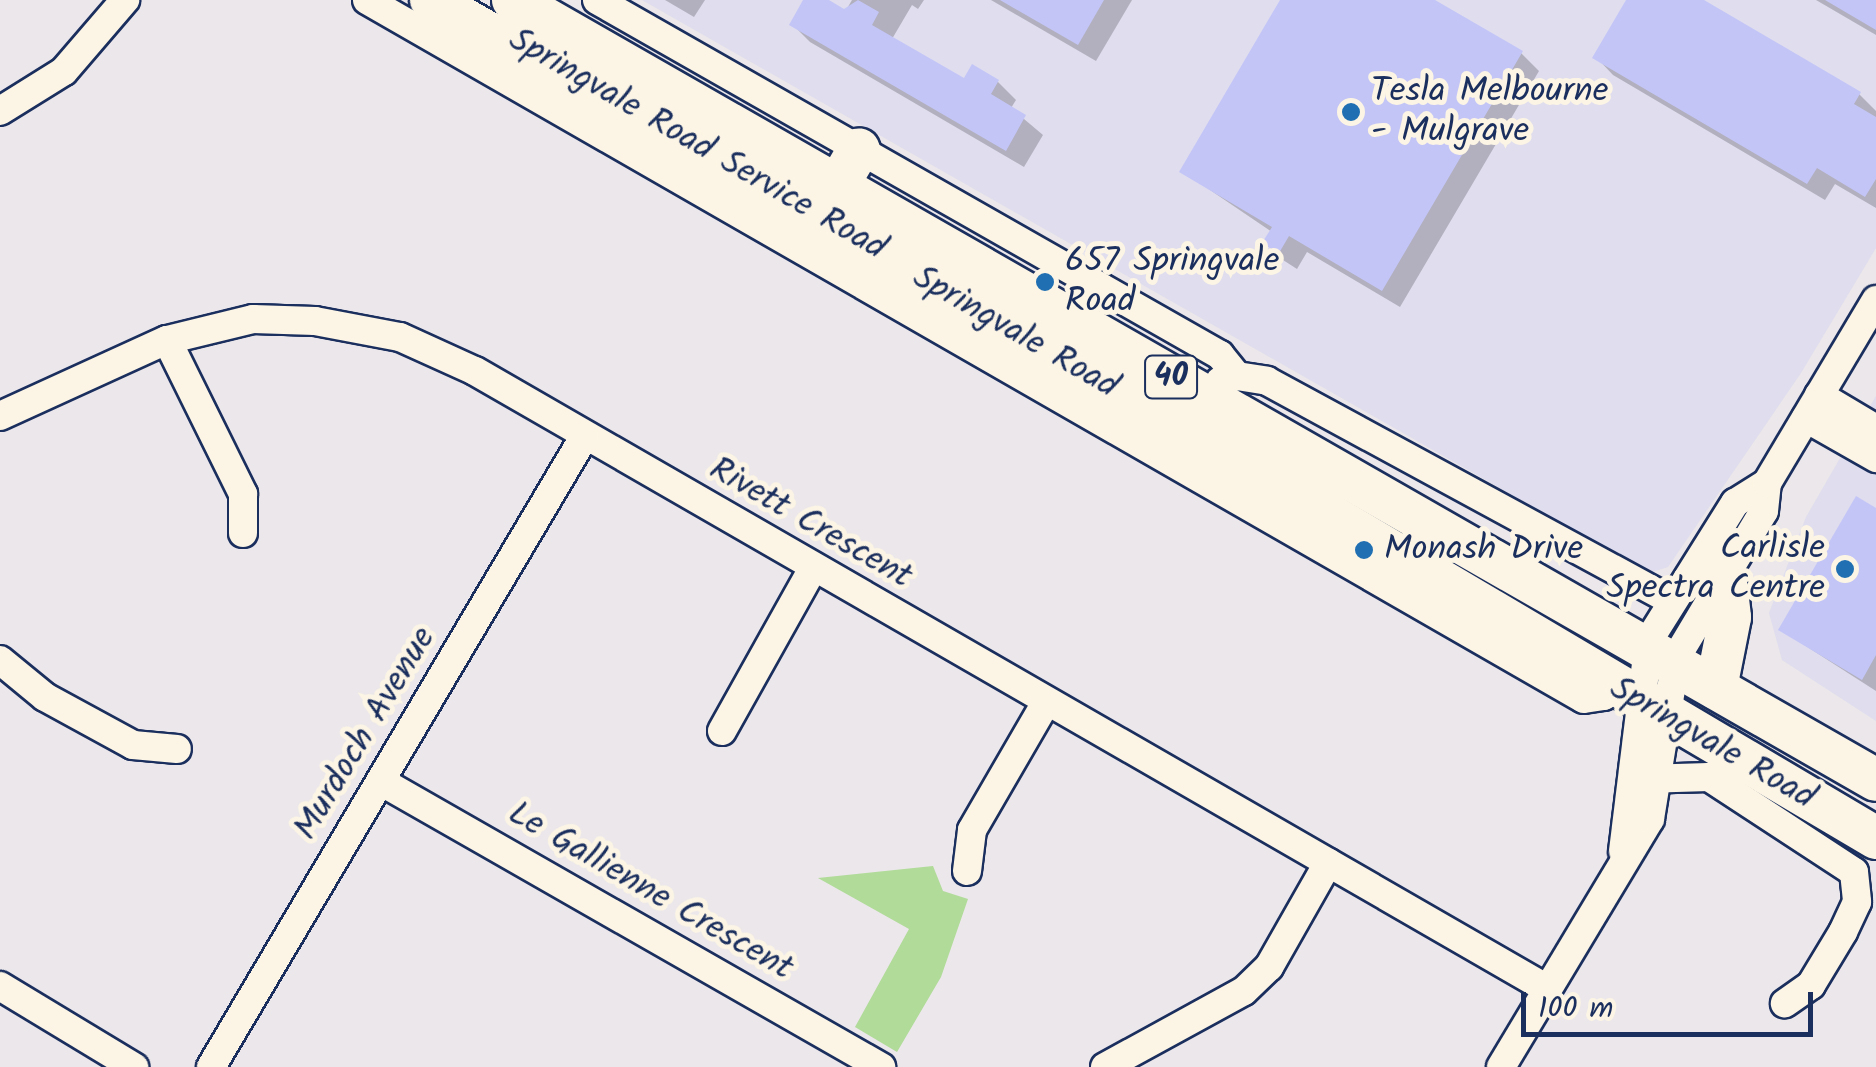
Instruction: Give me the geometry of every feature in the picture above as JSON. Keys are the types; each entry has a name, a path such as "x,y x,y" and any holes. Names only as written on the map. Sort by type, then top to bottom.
{"highway":[{"name":"Springvale Road","path":"431,0 660,149 827,203 1128,352 1196,392 1259,470 1536,585 1876,780"},
{"name":"Springvale Road","path":"512,0 827,203 1259,470 1640,703 1876,838"},
{"path":"827,203 859,149"},
{"path":"1716,688 1730,617 1725,574"}],"street":[{"path":"0,110 64,71 125,0"},
{"name":"Springvale Road Service Road","path":"367,0 660,149 1259,470"},
{"path":"597,0 1220,355 1237,376"},
{"name":"Springvale Road","path":"1122,300 1128,352"},
{"path":"1660,656 1725,574 1764,511 1768,483 1876,300"},
{"name":"Rivett Crescent","path":"0,416 166,340 253,319 315,321 400,337 476,371 584,438 1045,704 1546,988"},
{"path":"166,340 243,494 243,532"},
{"path":"1196,392 1237,376 1268,381 1532,528 1672,600"},
{"path":"1813,407 1876,428"},
{"path":"1813,407 1876,458"},
{"name":"Murdoch Avenue","path":"211,1067 584,438"},
{"path":"1501,1067 1623,854 1646,779 1640,703 1660,656 1672,600 1735,503 1768,483"},
{"path":"1532,528 1536,585"},
{"path":"722,731 813,568"},
{"path":"0,660 45,698 132,745 177,750"},
{"path":"967,872 972,830 1045,704"},
{"path":"1646,779 1710,777 1854,872 1856,902 1843,932 1811,985 1785,1004"},
{"name":"Le Gallienne Crescent","path":"382,782 880,1067"},
{"path":"1106,1067 1244,991 1269,967 1328,864"},
{"path":"0,986 134,1067"}],"shaded area":[{"path":"642,0 1876,0 1876,248 1801,373 1668,567 1649,573"},
{"path":"1876,396 1876,721 1782,660 1769,613 1806,517"}],"green space":[{"path":"933,866 943,891 968,899 941,977 897,1052 855,1027 909,929 818,878"}],"building":[{"path":"803,0 829,0 844,9 858,0 879,12 872,25 964,78 972,64 999,80 991,94 1026,115 1006,151 789,25"},
{"path":"1000,0 1104,0 1078,45"},
{"name":"Tesla Melbourne - Mulgrave","path":"1280,0 1435,0 1523,51 1382,291 1289,236 1279,253 1262,243 1272,227 1179,172"},
{"path":"1626,0 1704,0 1861,92 1854,104 1876,117 1876,179 1865,197 1817,168 1807,184 1592,58"},
{"path":"1825,0 1876,0 1876,30"},
{"name":"Carlisle Spectra Centre","path":"1856,496 1876,508 1876,655 1862,680 1778,630"}],"place":[{"name":"Tesla Melbourne - Mulgrave","path":"1351,112"},
{"name":"657 Springvale Road","path":"1045,282"},
{"name":"Monash Drive","path":"1364,550"},
{"name":"Carlisle Spectra Centre","path":"1845,569"}]}
